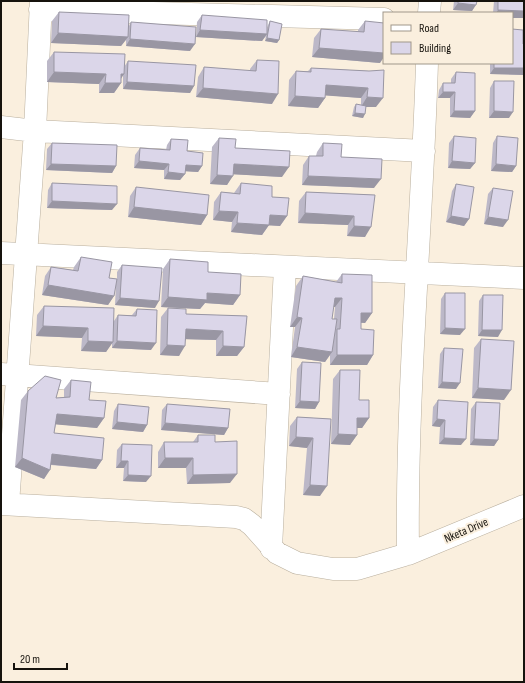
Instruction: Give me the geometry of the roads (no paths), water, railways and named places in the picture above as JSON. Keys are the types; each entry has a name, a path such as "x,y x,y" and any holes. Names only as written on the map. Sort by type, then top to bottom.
{"street":[{"path":"429,12 430,1"},
{"path":"5,504 10,374 27,254 41,6 383,19"},
{"path":"408,554 408,491 416,273 424,151 427,64"},
{"path":"1,127 35,131 424,151"},
{"path":"1,253 524,278"},
{"path":"272,548 285,267"},
{"path":"10,374 279,394"},
{"name":"Nketa Drive","path":"5,504 236,517 244,519 252,525 277,553 297,563 333,570 358,568 408,554 524,506"}]}
